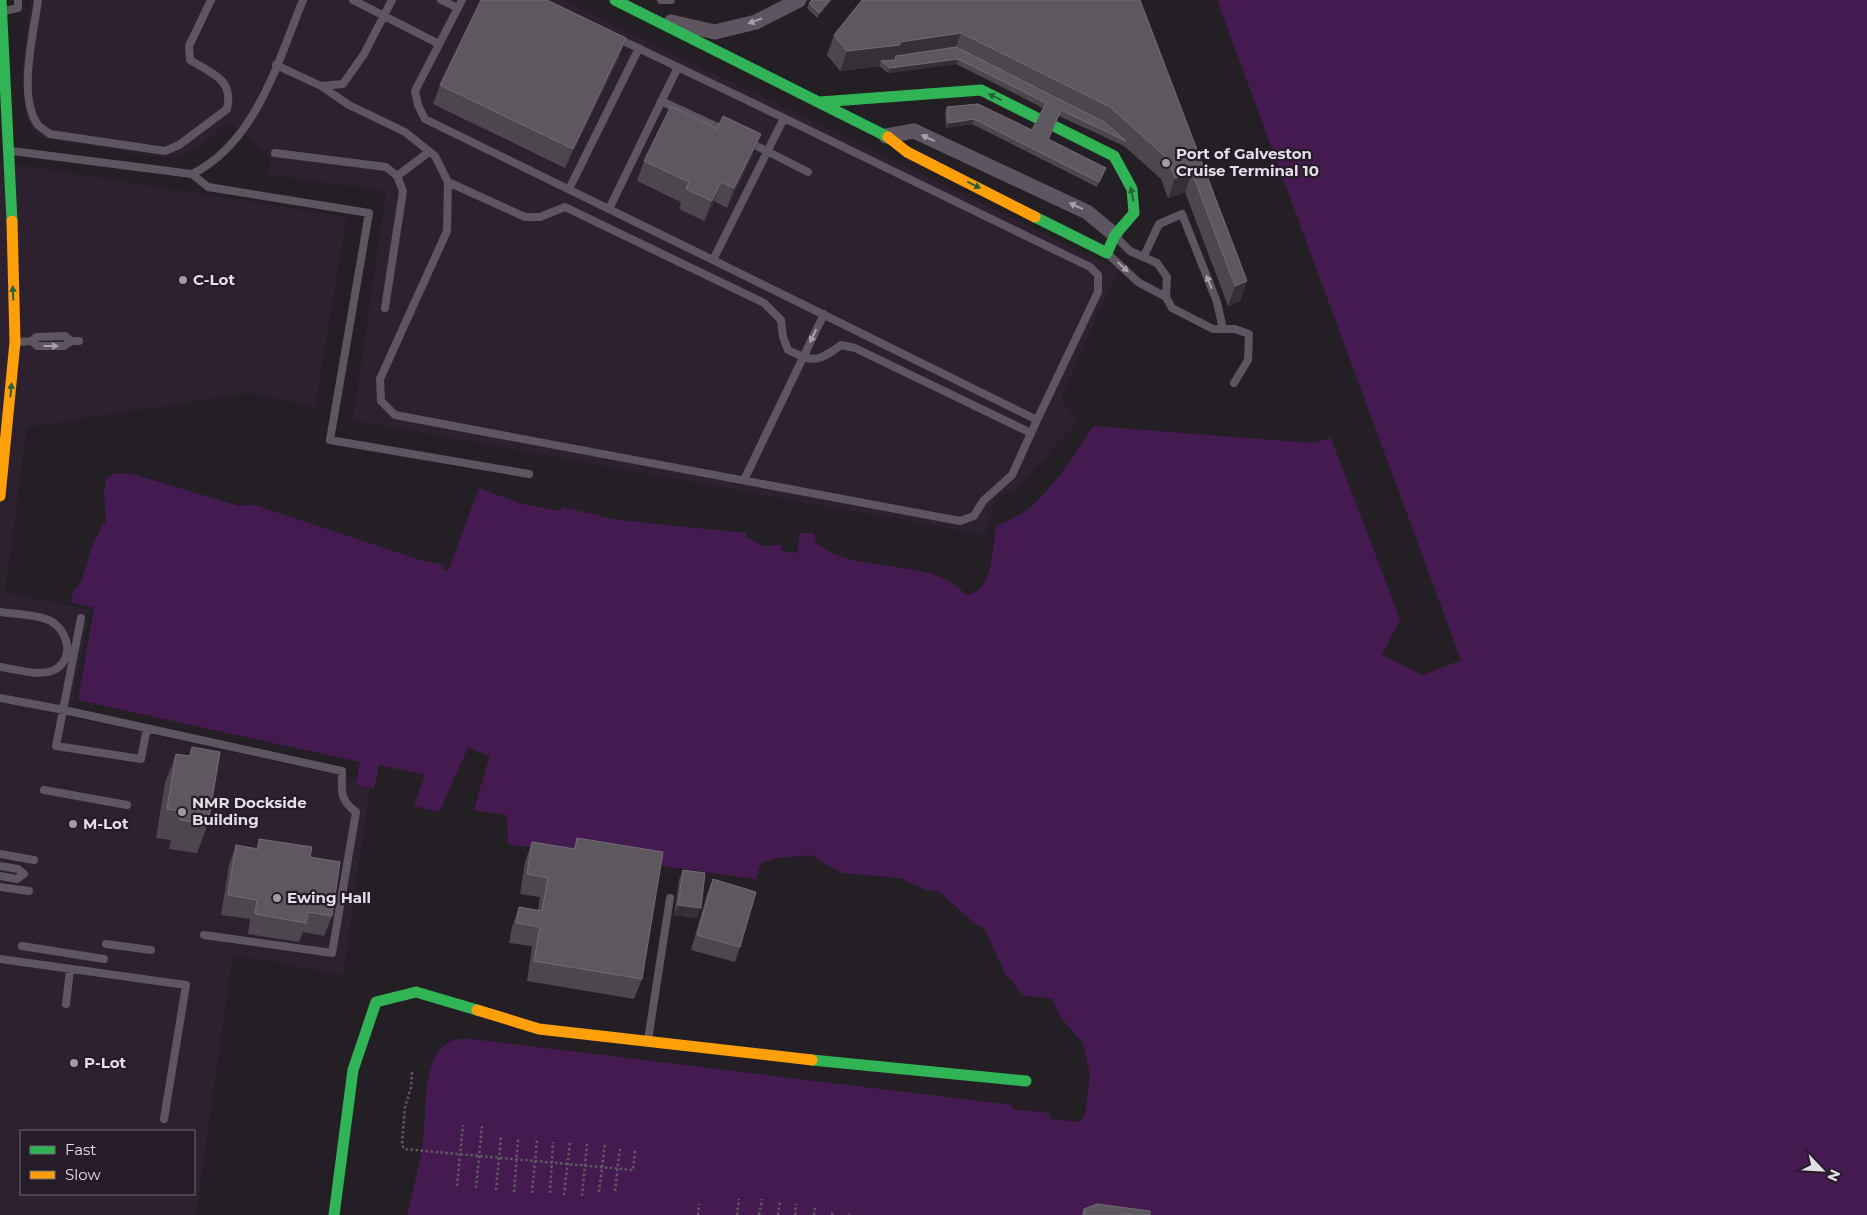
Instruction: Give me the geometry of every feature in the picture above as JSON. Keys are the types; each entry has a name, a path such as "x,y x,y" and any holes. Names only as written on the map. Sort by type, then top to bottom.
{"street":[{"path":"615,0 820,102 886,136 907,152 1107,253 1115,235 1134,213 1132,189 1114,156 1054,126"},
{"path":"654,19 715,32 756,22 799,0"},
{"path":"0,496 15,342 5,151 2,6"},
{"path":"820,102 981,90 1038,119"},
{"path":"886,136 914,131 1087,212 1115,235"},
{"path":"0,344 15,342"},
{"path":"334,1215 353,1070 376,1002 416,992 539,1029 843,1064 1026,1081"}],"lane":[{"path":"2,6 18,8 18,0"},
{"path":"38,0 27,75 31,111 38,125 50,134 165,151 179,145 227,109 230,96 226,83 190,60 189,46 211,0"},
{"path":"192,174 219,156 243,129 263,97 303,0"},
{"path":"353,0 439,44"},
{"path":"321,86 343,84 364,54 392,0"},
{"path":"441,0 458,8"},
{"path":"462,0 415,90 418,105 425,119 1037,420"},
{"path":"661,0 671,0"},
{"path":"276,65 321,86 349,105 405,132 435,156 448,182 448,231 380,379 381,401 395,415 960,521 974,516 983,501 1012,475 1098,292 1098,275 1090,267 606,32"},
{"path":"569,189 639,48"},
{"path":"609,209 678,67"},
{"path":"661,101 732,134"},
{"path":"713,260 784,118"},
{"path":"741,138 808,172"},
{"path":"5,151 192,174 208,187 369,213 330,440 529,474"},
{"path":"397,176 429,152"},
{"path":"274,153 386,167 397,176 403,191 385,308"},
{"path":"448,182 525,217 540,217 565,207 764,303 781,320 783,337 788,350 809,361 824,358 841,345 855,348 1031,432"},
{"path":"1144,256 1159,224 1182,214 1217,302 1223,329"},
{"path":"1115,235 1130,251 1157,263 1167,277 1166,297 1172,308 1213,328 1235,329 1249,334 1248,360 1234,383"},
{"path":"1107,253 1138,282 1166,297"},
{"path":"744,480 824,314"},
{"path":"15,342 32,341 37,346 64,346 75,341"},
{"path":"0,612 46,619 58,626 66,635 67,648 64,661 54,670 40,672 0,666"},
{"path":"81,618 56,746 141,759 147,728"},
{"path":"0,698 64,710 342,772 342,797 346,804 356,812 332,952 204,936"},
{"path":"44,790 127,805"},
{"path":"0,854 34,860"},
{"path":"0,866 18,869 24,874 17,879 0,876"},
{"path":"0,887 29,892"},
{"path":"648,1042 670,898"},
{"path":"106,944 151,950"},
{"path":"22,946 104,959"},
{"path":"0,959 186,985 164,1118"},
{"path":"66,1004 70,969"}],"path":[{"path":"412,1072 411,1087 405,1106 402,1144 404,1149 633,1170 635,1149"},
{"path":"457,1186 464,1125"},
{"path":"476,1188 482,1126"},
{"path":"496,1190 501,1137"},
{"path":"514,1192 518,1139"},
{"path":"532,1193 537,1140"},
{"path":"550,1193 553,1142"},
{"path":"564,1195 570,1142"},
{"path":"582,1196 587,1144"},
{"path":"599,1192 605,1144"},
{"path":"615,1191 620,1148"},
{"path":"737,1215 739,1199"},
{"path":"759,1215 762,1199"},
{"path":"778,1215 780,1202"},
{"path":"698,1215 699,1204"},
{"path":"795,1215 796,1204"},
{"path":"814,1215 815,1207"},
{"path":"832,1215 833,1210"}],"shaded area":[{"path":"31,0 561,0 1118,269 1061,398 1077,422 1019,485 995,501 985,535 353,420 386,191 269,175 271,159 230,121 201,145 173,159 45,139 36,133 26,119 22,68"},
{"path":"1217,0 1867,0 1867,1215 407,1215 422,1149 427,1084 430,1070 442,1047 455,1039 472,1039 1012,1105 1012,1109 1049,1113 1051,1119 1079,1122 1085,1115 1090,1075 1083,1043 1061,1018 1052,999 1023,995 1005,973 984,928 974,923 940,892 926,890 900,878 842,873 811,855 777,858 761,863 756,879 508,844 507,815 474,810 489,756 468,748 440,812 414,806 425,775 379,765 374,789 356,784 360,762 78,700 94,608 71,602 74,591 82,579 94,542 106,521 104,494 106,479 115,473 136,475 239,506 254,505 421,560 444,565 444,570 448,571 479,488 522,504 560,511 563,507 617,520 746,533 746,537 762,546 782,545 781,551 797,553 800,533 814,533 815,542 831,552 851,559 935,575 952,583 966,595 975,592 987,578 996,526 1021,514 1042,496 1079,449 1093,426 1312,443 1331,438 1400,619 1382,655 1423,675 1461,660"},
{"path":"0,162 347,217 315,407 250,393 27,427 5,592 90,610 70,717 371,782 343,975 233,955 196,1215 0,1215"}],"pier":[{"path":"468,748 490,756 472,812 486,758 469,751 442,813 438,814"}],"building":[{"path":"481,0 547,0 626,38 573,149 440,85"},
{"path":"812,0 830,0 819,13 809,3"},
{"name":"Port of Galveston Cruise Terminal 10","path":"862,0 1140,0 1247,281 1235,286 1192,172 1175,178 1168,159 1110,107 961,33 900,42 900,45 847,51 834,35"},
{"path":"956,47 1104,122 1126,141 1061,110 1048,139 1106,168 1099,182 974,119 948,123 947,107 978,104 1032,130 1046,103 958,59 890,68 881,61 895,60 896,56"},
{"path":"671,106 717,129 723,116 761,134 734,188 721,182 712,201 686,189 689,182 644,161"},
{"path":"192,747 220,752 208,824 180,820 181,811 167,809 176,754 190,756"},
{"path":"577,838 663,852 642,979 534,961 540,927 516,923 519,907 542,911 548,878 527,874 532,842 575,849"},
{"name":"Ewing Hall","path":"259,839 312,847 310,857 340,862 332,916 308,912 306,923 255,914 257,900 228,895 236,845 258,849"},
{"path":"683,870 705,873 701,908 678,905"},
{"path":"713,879 756,892 740,947 697,935"},
{"path":"1097,1204 1150,1211 1150,1215 1083,1215 1084,1209"}],"traffic: fast":[{"path":"1,0 12,221"},
{"path":"615,0 888,137"},
{"path":"820,102 981,90 1039,119"},
{"path":"1035,217 1107,253 1115,235 1134,213 1132,189 1114,156 1054,126"},
{"path":"334,1215 353,1070 376,1002 416,992 477,1010"},
{"path":"812,1060 1026,1081"}],"traffic: slow":[{"path":"888,137 907,152 1035,217"},
{"path":"0,496 15,342 12,221"},
{"path":"477,1010 539,1029 812,1060"}],"place":[{"name":"Port of Galveston Cruise Terminal 10","path":"1166,163"},
{"name":"C-Lot","path":"183,280"},
{"name":"NMR Dockside Building","path":"182,812"},
{"name":"M-Lot","path":"73,824"},
{"name":"Ewing Hall","path":"277,898"},
{"name":"P-Lot","path":"74,1063"}]}
